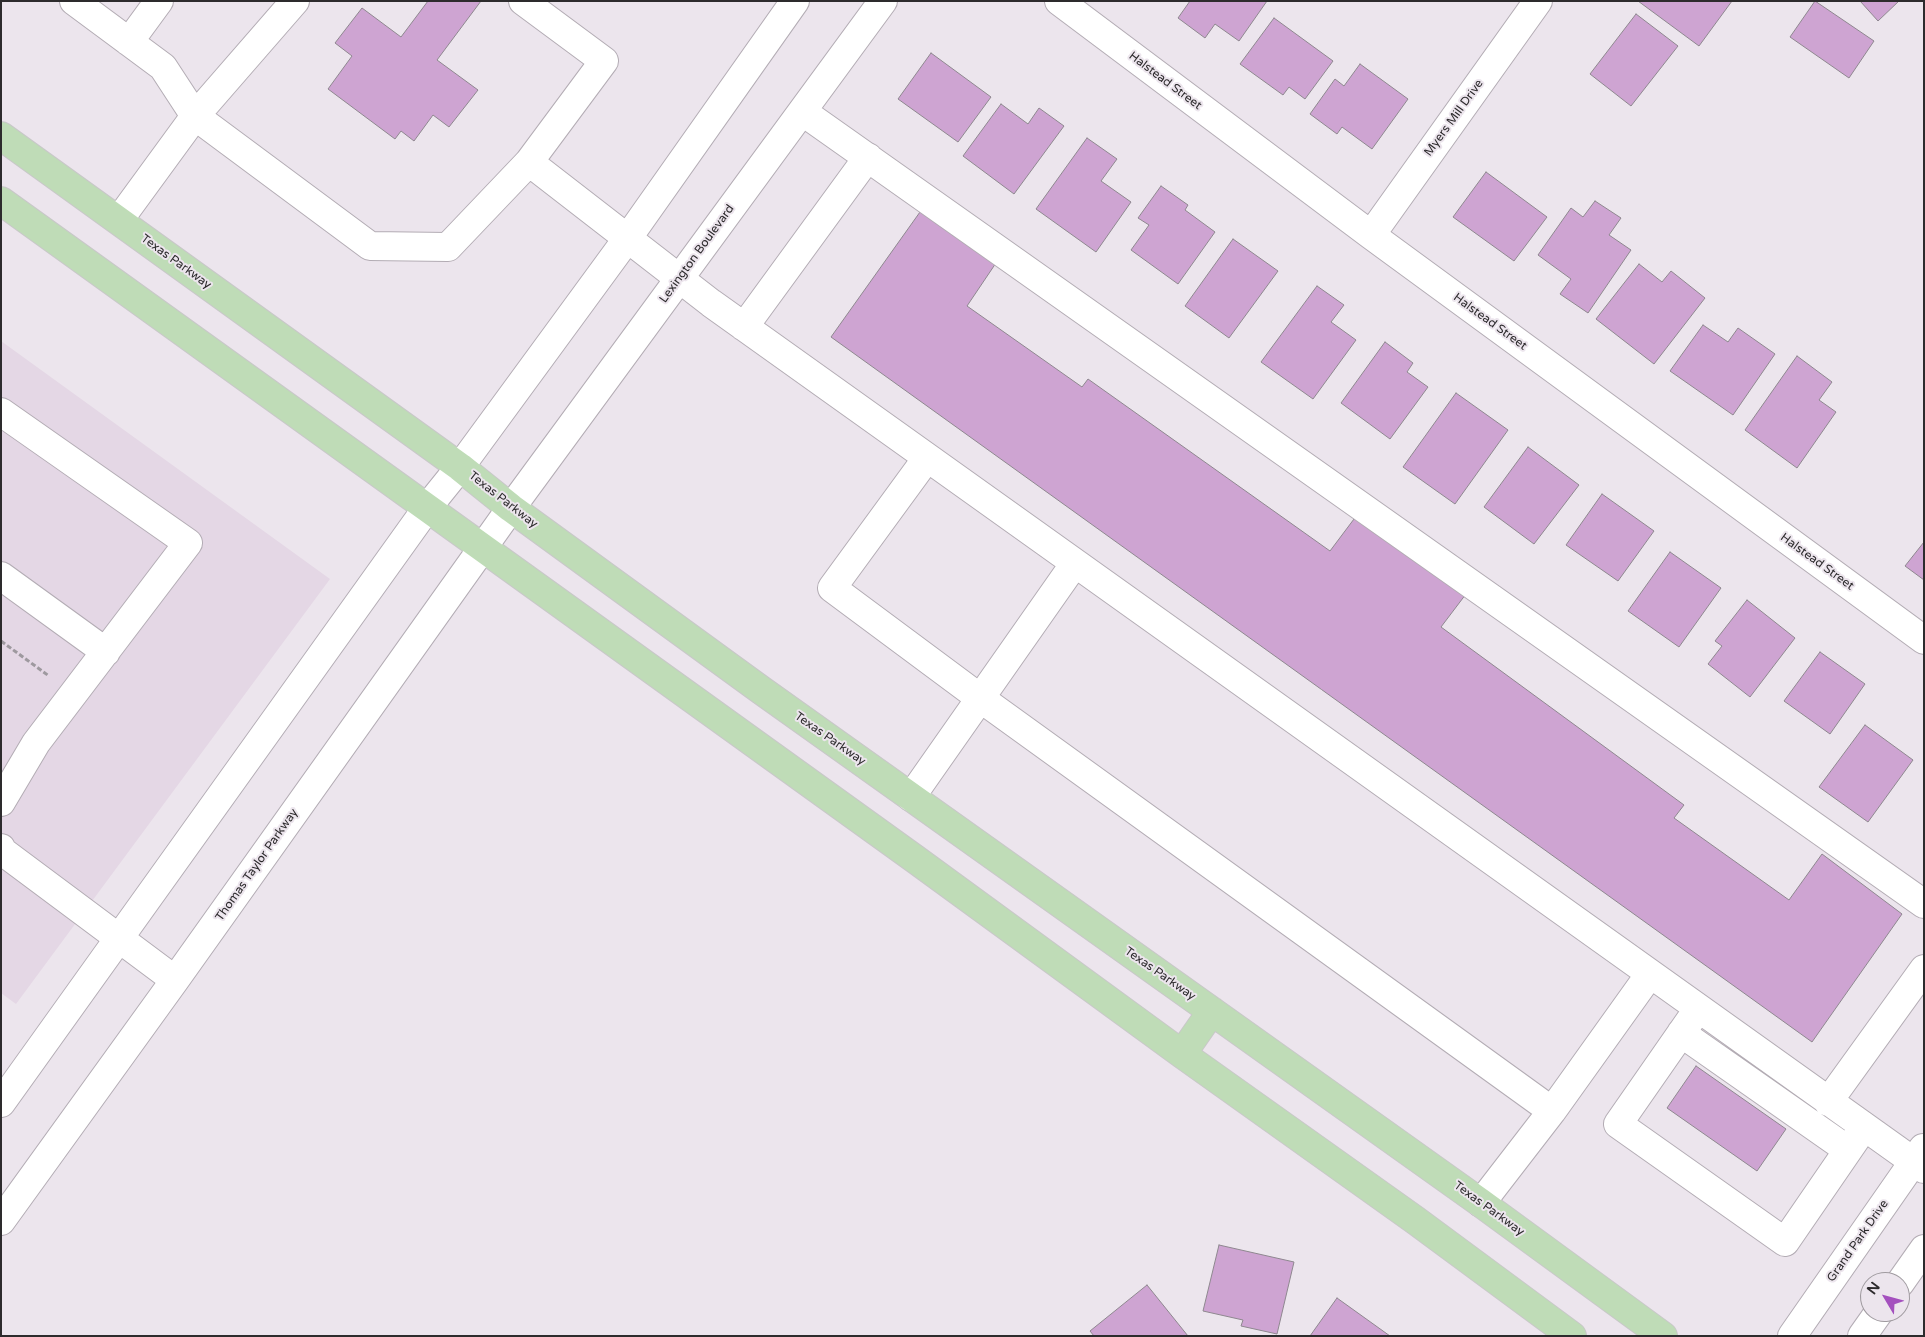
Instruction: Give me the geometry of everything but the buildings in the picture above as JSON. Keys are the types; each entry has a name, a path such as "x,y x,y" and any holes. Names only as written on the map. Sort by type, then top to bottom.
{"main road":[{"name":"Texas Parkway","path":"1,136 460,467 511,508 1481,1203 1663,1336"},
{"path":"1,201 915,859 1572,1336"},
{"path":"1182,1054 1212,1011"}],"street":[{"path":"74,1 163,67 195,116 370,246 448,247 529,162 604,60 523,1"},
{"path":"129,42 159,1"},
{"path":"119,220 195,116 295,1"},
{"path":"1,1103 427,508 460,467 627,239 795,1"},
{"name":"Lexington Boulevard","path":"511,508 883,1"},
{"name":"Halstead Street","path":"1059,1 1370,235 1924,640"},
{"name":"Myers Mill Drive","path":"1370,235 1538,1"},
{"path":"803,112 1924,904"},
{"path":"744,327 868,157"},
{"path":"529,162 744,327 1828,1102 1864,1127 1920,1159"},
{"path":"1,412 188,543 36,743 1,802"},
{"path":"927,458 832,588 980,698 1552,1111"},
{"name":"Thomas Taylor Parkway","path":"1,1220 175,980 511,508"},
{"path":"912,797 1075,563"},
{"path":"1,576 106,652"},
{"path":"1,848 2,851 175,980"},
{"path":"1828,1102 1924,969"},
{"path":"1481,1203 1552,1111 1650,974"},
{"path":"1698,1009 1618,1124 1785,1242 1864,1127"},
{"path":"1681,1033 1848,1150"},
{"name":"Grand Park Drive","path":"1792,1336 1920,1159"},
{"path":"1862,1336 1872,1322"}],"path":[{"path":"1,641 49,676"}],"shaded area":[{"path":"1,341 330,579 16,1004 1,993"}]}
